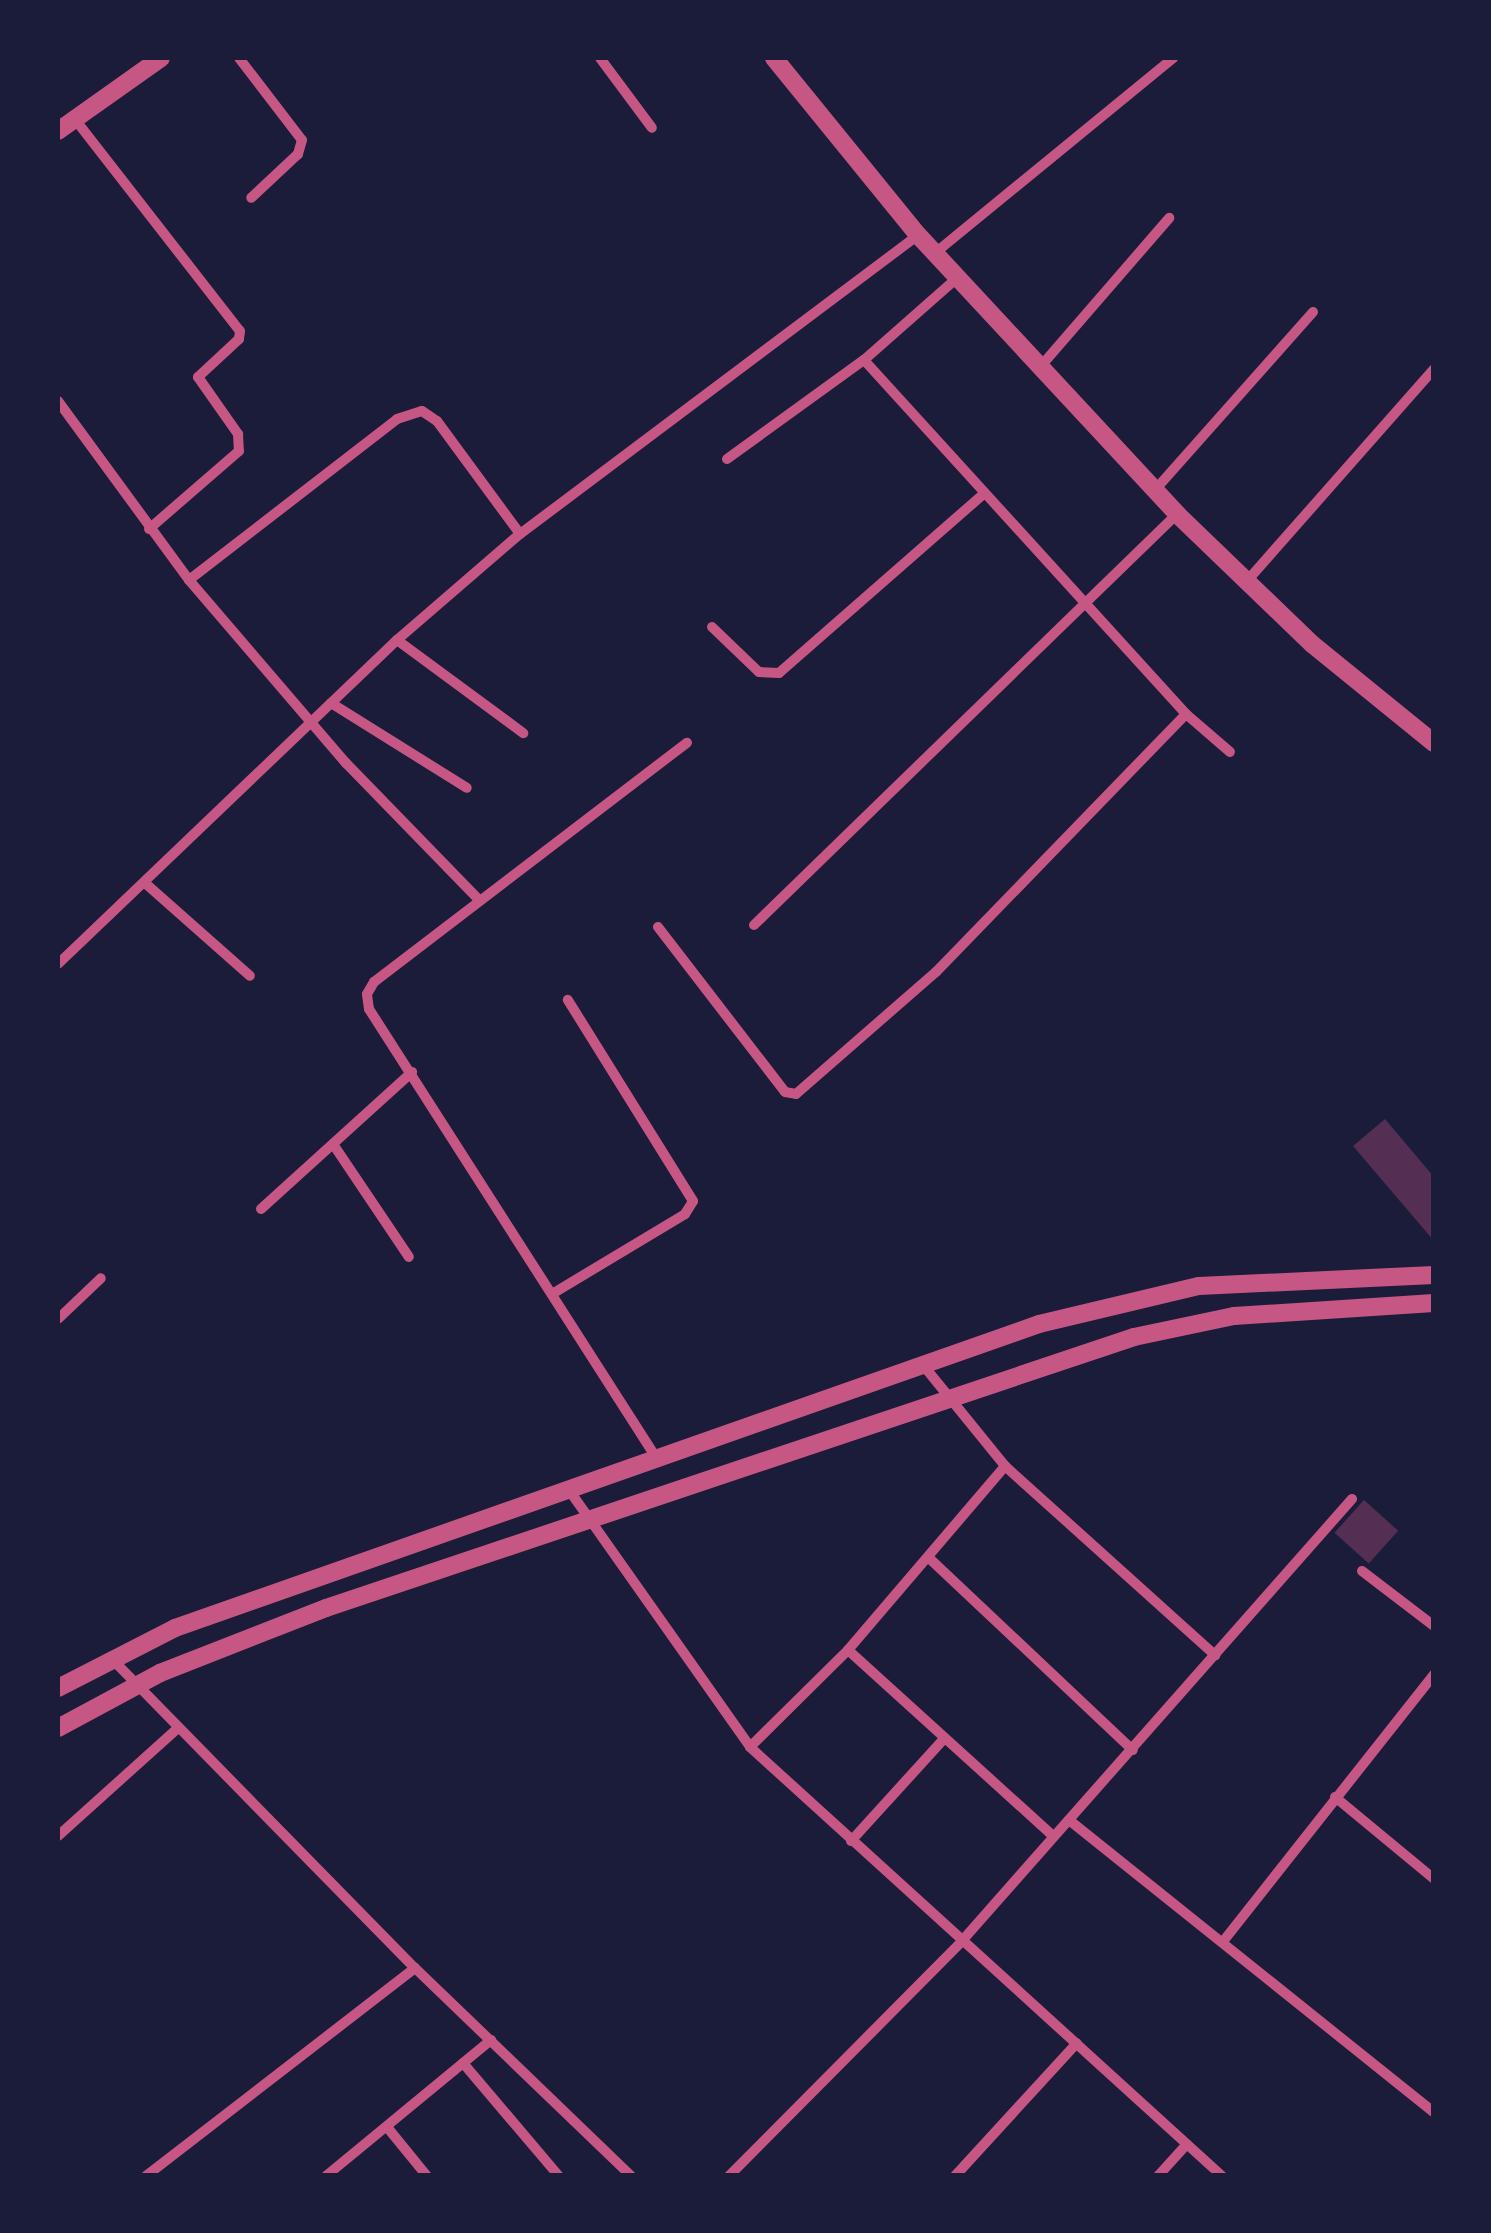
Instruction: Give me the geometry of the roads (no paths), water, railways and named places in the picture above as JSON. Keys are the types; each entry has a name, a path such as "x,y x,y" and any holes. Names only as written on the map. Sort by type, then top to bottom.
{"street":[{"path":"58,131 161,58"},
{"path":"239,58 302,140 298,154 252,198"},
{"path":"600,58 652,128"},
{"path":"774,58 918,235 1177,514 1312,644 1434,743"},
{"path":"935,253 1172,58"},
{"path":"74,117 240,331 239,340 198,377 238,434 239,451 149,529"},
{"path":"1041,366 1169,218"},
{"path":"58,964 397,640 520,534 918,235"},
{"path":"727,460 864,360 957,278"},
{"path":"1155,490 1313,312"},
{"path":"864,360 982,496 1186,714 1230,752"},
{"path":"1248,580 1434,368"},
{"path":"58,401 189,580 312,723 480,902"},
{"path":"189,580 397,419 422,411 437,422 520,534"},
{"path":"712,627 759,672 779,673 982,496"},
{"path":"754,925 1177,514"},
{"path":"397,640 523,734"},
{"path":"331,703 467,788"},
{"path":"658,927 785,1092 796,1094 936,972 1186,714"},
{"path":"658,1460 369,1009 369,989 687,743"},
{"path":"145,883 250,976"},
{"path":"552,1294 685,1214 693,1202 568,1000"},
{"path":"260,1209 412,1072"},
{"path":"333,1144 409,1257"},
{"path":"58,1688 110,1658 276,1590 1039,1324 1200,1286 1434,1274"},
{"path":"58,1319 101,1278"},
{"path":"58,1728 136,1687 326,1608 948,1397 1187,1323 1434,1303"},
{"path":"923,1364 1005,1466 1215,1655"},
{"path":"750,1748 848,1650 1005,1466"},
{"path":"569,1490 587,1522 750,1748 1222,2176"},
{"path":"729,2176 961,1942 1352,1500"},
{"path":"928,1558 1133,1750"},
{"path":"1362,1570 1434,1626"},
{"path":"848,1650 942,1740 1052,1836"},
{"path":"110,1658 415,1968 630,2176"},
{"path":"1225,1939 1434,1674"},
{"path":"58,1836 177,1729"},
{"path":"851,1840 942,1740"},
{"path":"1335,1797 1434,1879"},
{"path":"1070,1820 1225,1939 1434,2112"},
{"path":"146,2176 415,1968"},
{"path":"326,2176 490,2040"},
{"path":"956,2176 1077,2043"},
{"path":"463,2063 559,2176"},
{"path":"387,2127 427,2176"},
{"path":"1158,2176 1188,2144"}]}
